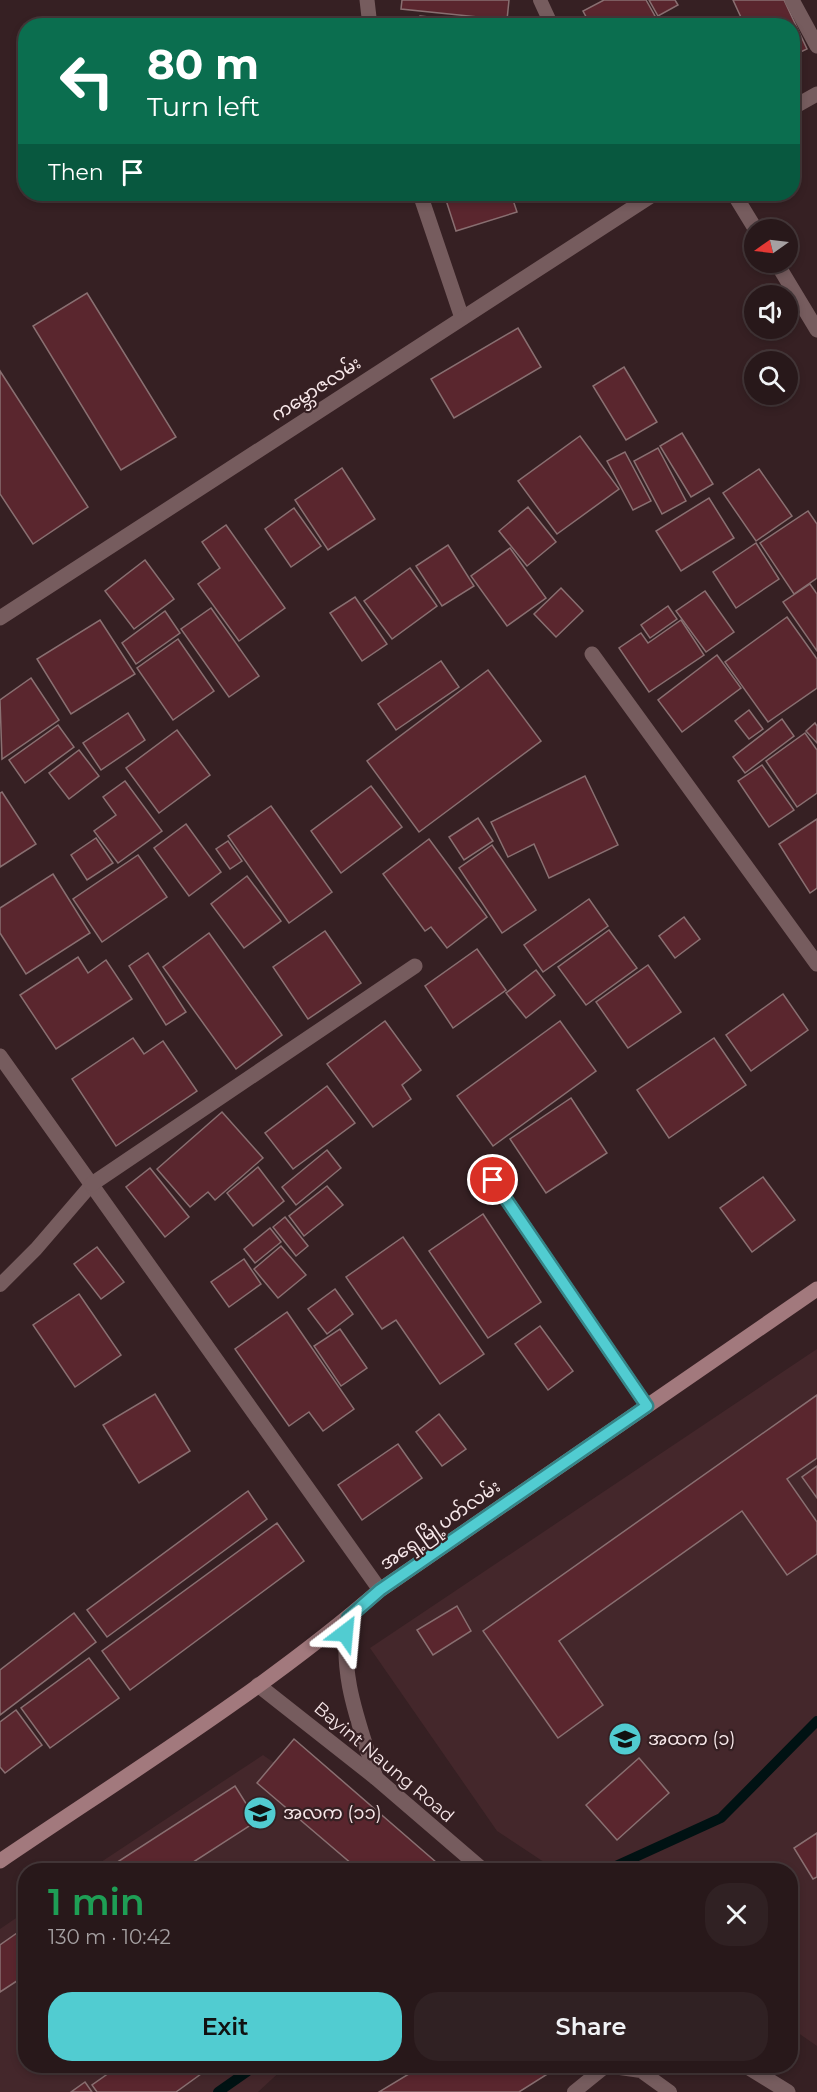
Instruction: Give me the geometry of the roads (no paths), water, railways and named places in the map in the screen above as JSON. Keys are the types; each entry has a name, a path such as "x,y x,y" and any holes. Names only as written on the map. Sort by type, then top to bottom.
{"street":[{"path":"367,0 369,18"},
{"path":"792,0 817,46"},
{"path":"800,104 817,94"},
{"path":"422,201 462,318"},
{"name":"ကမ္ဘောဇလမ်း","path":"0,618 462,318 634,201"},
{"path":"738,201 749,219"},
{"path":"783,273 817,330"},
{"path":"592,654 817,964"},
{"path":"92,1184 415,966"},
{"path":"0,1056 380,1590"},
{"name":"အရှေ့မြို့ပတ်လမ်း","path":"0,1861 258,1685 348,1618 380,1590 817,1289"},
{"path":"348,1618 344,1648 345,1669 376,1778"},
{"name":"Bayint Naung Road","path":"258,1685 376,1778 475,1863"},
{"path":"757,2073 788,2092"}],"lane":[{"path":"540,0 548,18"},
{"path":"493,1180 647,1406"},
{"path":"0,1285 36,1249 92,1184"},
{"path":"574,2092 597,2073"},
{"path":"644,2073 670,2092"}],"waterway":[{"path":"622,1863 721,1818 817,1721"},
{"path":"218,2092 245,2073"}],"place":[{"name":"အထက (၁)","path":"625,1739"},
{"name":"အလက (၁၁)","path":"260,1813"}]}
